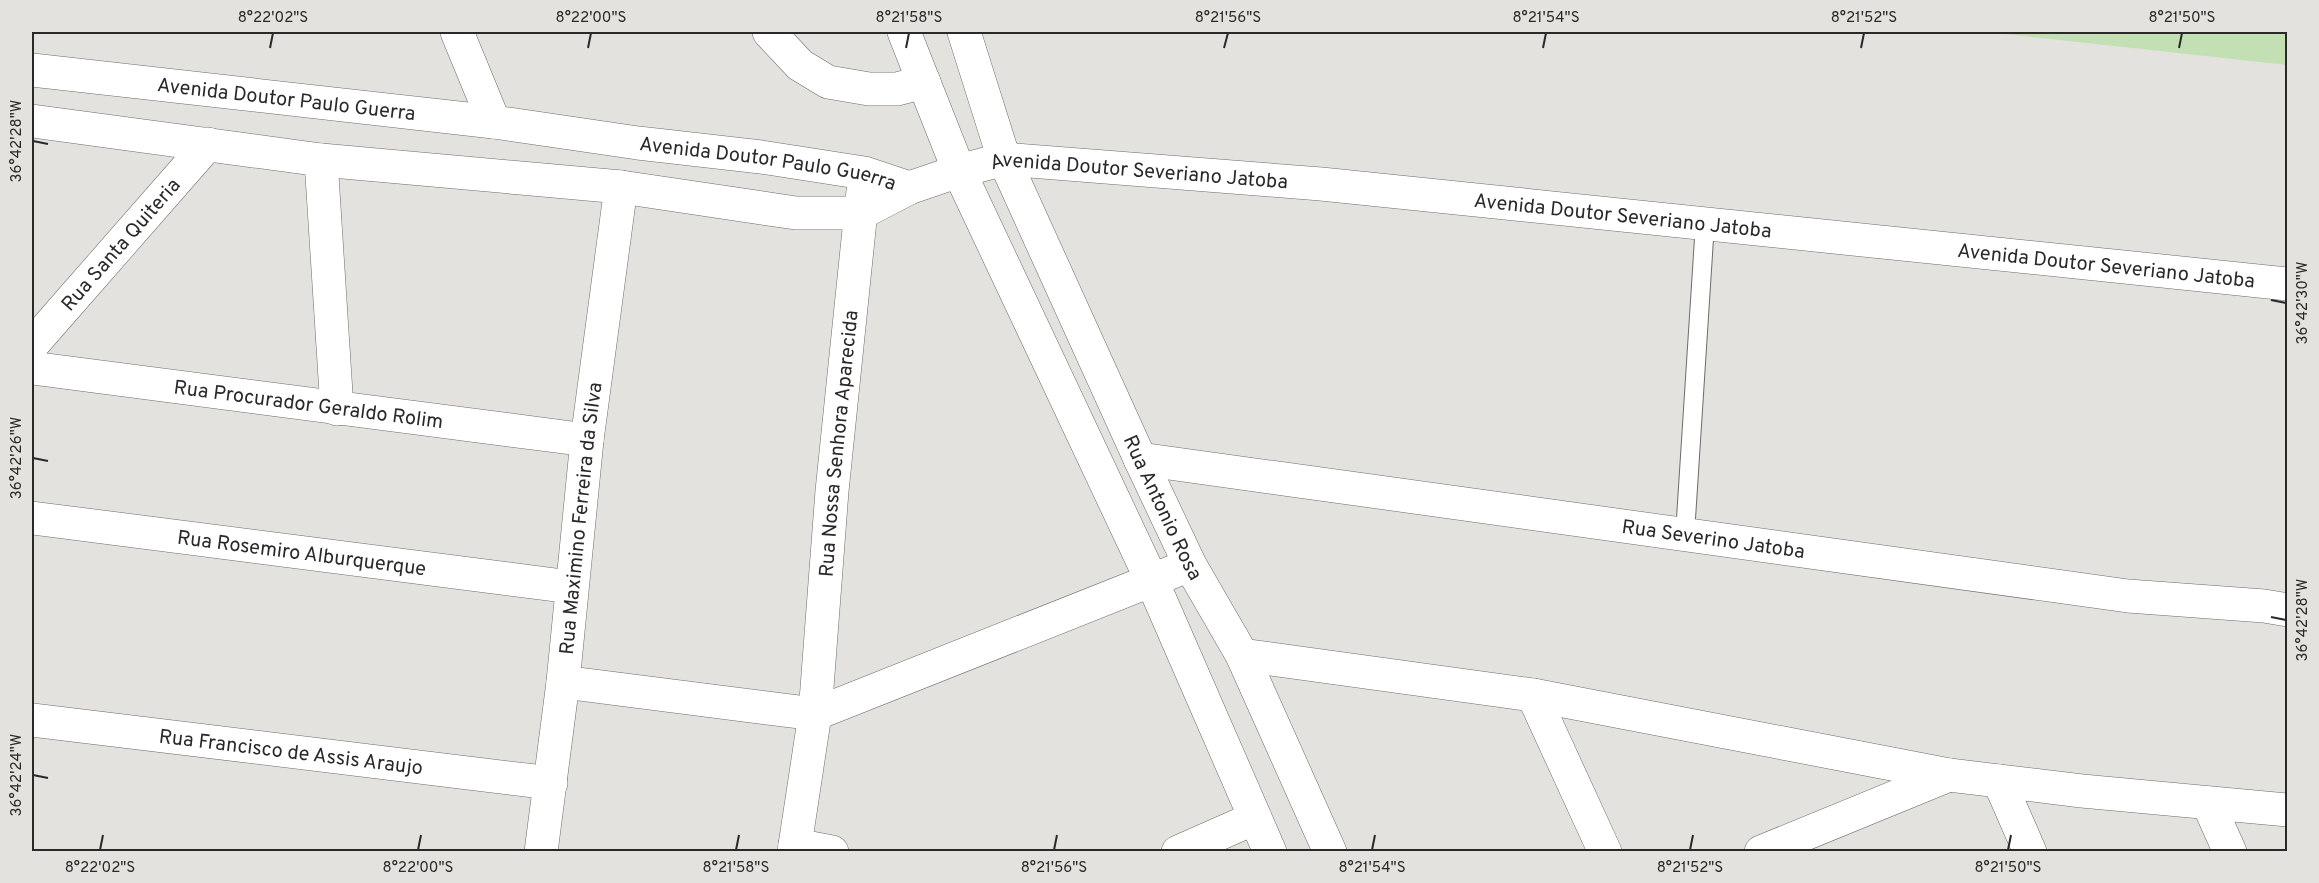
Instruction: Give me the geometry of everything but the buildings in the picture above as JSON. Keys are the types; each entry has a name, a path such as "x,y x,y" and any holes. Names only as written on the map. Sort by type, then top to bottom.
{"street":[{"path":"457,32 494,122"},
{"path":"769,32 800,66 828,82 869,89 897,89 924,82"},
{"name":"Rua Antonio Rosa","path":"904,32 959,171 1152,581 1270,852"},
{"name":"Rua Antonio Rosa","path":"964,32 1004,159 1140,459 1190,565 1242,655 1330,852"},
{"name":"Avenida Doutor Paulo Guerra","path":"32,70 494,122 638,143 761,157 864,173 909,188"},
{"name":"Avenida Doutor Paulo Guerra","path":"32,121 321,160 621,187 796,213 861,213 909,188"},
{"name":"Rua Santa Quiteria","path":"32,345 208,144"},
{"name":"Avenida Doutor Severiano Jatoba","path":"909,188 1004,159 1321,184 2288,284"},
{"path":"321,160 337,409"},
{"name":"Rua Nossa Senhora Aparecida","path":"794,848 815,714 832,491 864,173"},
{"name":"Rua Maximino Ferreira da Silva","path":"542,852 563,682 587,440 621,187"},
{"name":"Rua Procurador Geraldo Rolim","path":"32,368 587,440"},
{"name":"Rua Severino Jatoba","path":"1140,459 2128,596 2264,606 2288,610"},
{"name":"Rua Rosemiro Alburquerque","path":"32,518 571,587"},
{"path":"563,682 815,714 1190,565"},
{"path":"1242,655 1533,695 1949,775 2288,810"},
{"path":"1533,695 1605,852"},
{"name":"Rua Francisco de Assis Araujo","path":"32,720 551,783"},
{"path":"1761,852 1810,842 1949,775"},
{"path":"1999,781 2030,852"},
{"path":"2208,803 2230,852"},
{"path":"1178,852 1255,818"},
{"path":"794,848 832,852"}],"lane":[{"path":"1685,534 1705,223"}],"green space":[{"path":"1987,32 2287,32 2287,65"}]}
